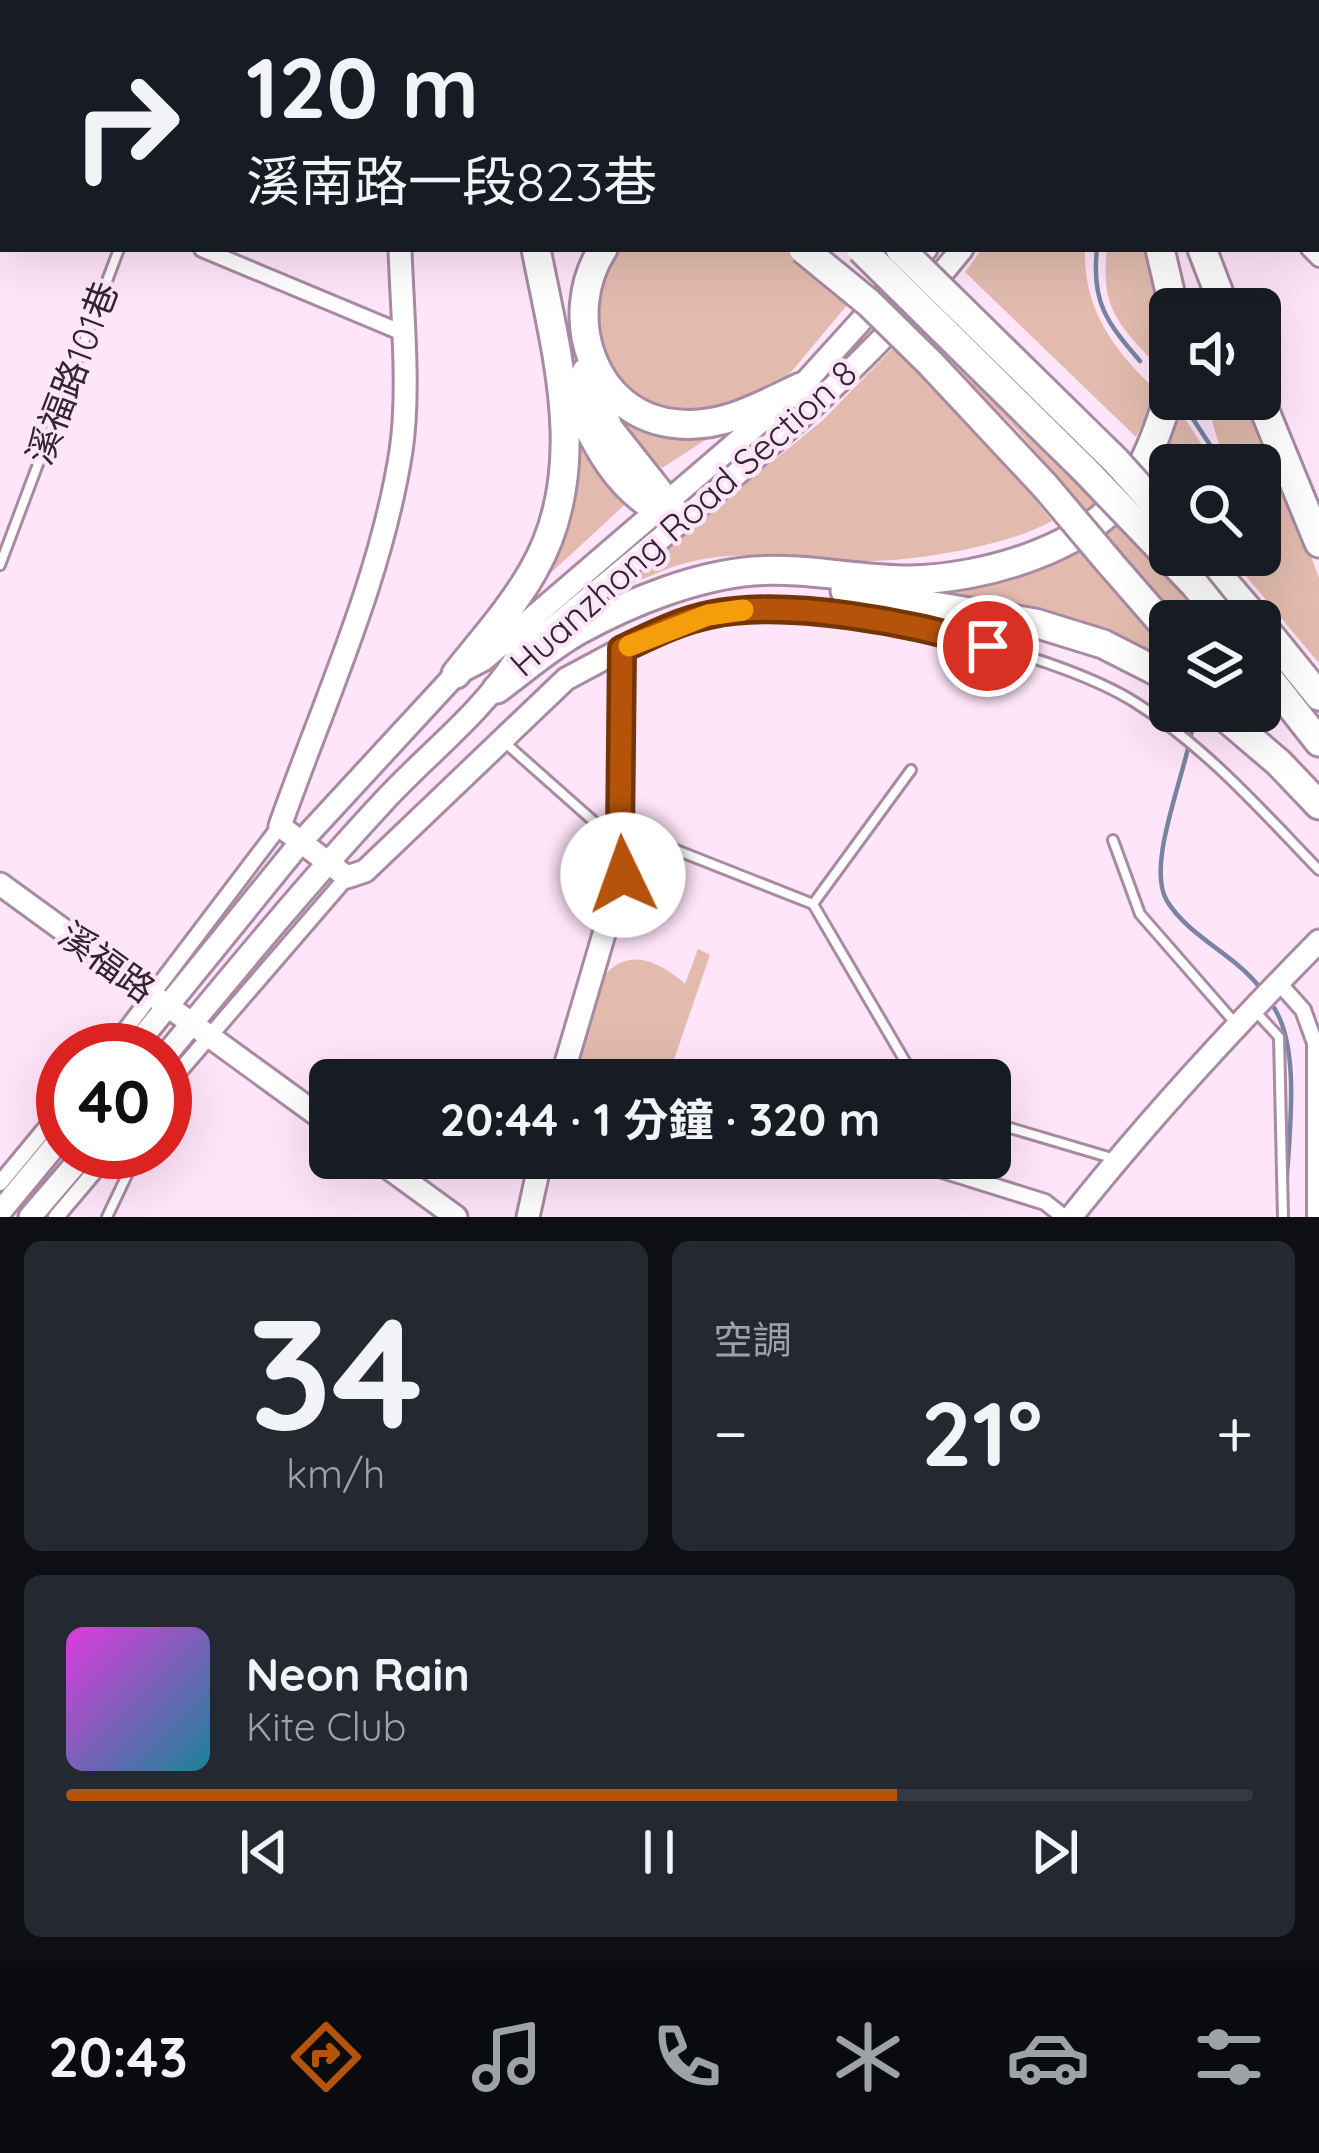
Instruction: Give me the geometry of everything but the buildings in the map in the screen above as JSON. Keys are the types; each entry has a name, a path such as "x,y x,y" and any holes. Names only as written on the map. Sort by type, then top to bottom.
{"highway":[{"path":"457,674 535,569 565,488 566,414 537,252"},
{"path":"601,252 575,309 576,340 609,428 668,510"},
{"path":"806,252 930,363 1045,486 1149,608"},
{"path":"864,252 1086,471 1207,600"},
{"path":"904,252 1149,498"},
{"path":"1161,252 1169,288"},
{"path":"1203,252 1217,288"},
{"path":"584,291 588,354 599,378 654,419 682,425 732,419 801,387"},
{"path":"553,342 586,424 616,473 668,510"},
{"path":"497,689 577,631 643,600 697,584 752,571 909,580 1007,565 1047,550 1068,541 1128,490 1160,420"},
{"path":"1269,420 1319,543"},
{"path":"1219,576 1240,600"},
{"path":"697,584 835,590 981,611 1103,644 1149,667"},
{"path":"1281,649 1319,696"},
{"path":"1281,694 1319,742"},
{"path":"1243,732 1319,805"},
{"path":"1261,732 1319,794"}],"street":[{"path":"209,252 403,333"},
{"path":"400,252 401,448 364,596 280,826 347,877 365,872 566,679 622,649 620,836 627,856 567,1059"},
{"name":"Huanzhong Road Section 8","path":"192,1044 328,863 387,797 497,689 515,660 801,387 923,252"},
{"name":"Huanzhong Road Section 8","path":"138,1023 457,674 483,660 668,510 814,405 960,252"},
{"name":"Huanzhong Road Section 8","path":"148,1023 280,826"},
{"name":"Huanzhong Road Section 8","path":"192,1036 347,877"},
{"name":"溪福路","path":"0,884 309,1109"},
{"path":"971,1179 1045,1202 1068,1217 1319,941"},
{"path":"1276,985 1303,1010 1315,1043 1316,1217"},
{"path":"0,1183 36,1140"},
{"path":"0,1212 36,1169"},
{"path":"30,1217 63,1179"},
{"path":"56,1217 88,1179"},
{"path":"404,1179 456,1217"},
{"path":"528,1217 536,1179"}],"lane":[{"name":"溪福路101巷","path":"0,565 118,252"},
{"path":"622,649 708,615 743,610 875,621 956,636 1052,665 1134,702 1188,743 1214,763 1319,870"},
{"path":"501,740 608,834 633,833 813,904 904,1059"},
{"path":"813,904 911,770"},
{"path":"1113,840 1140,914 1163,944 1279,1037 1283,1217"},
{"path":"1011,1128 1116,1160"},
{"path":"107,1217 125,1179"}],"shaded area":[{"path":"614,252 791,252 848,304 791,372 760,399 736,411 656,411 605,374 593,289"},
{"path":"980,252 1085,252 1089,290 1103,326 1149,383 1149,410 1136,437 965,272"},
{"path":"1107,252 1150,252 1156,288 1149,288 1149,357 1115,315 1107,288"},
{"path":"893,348 982,434 1052,521 983,546 901,559 749,555 707,559 669,568 617,590 823,420"},
{"path":"952,349 1149,556 1149,576 1168,576 1190,600 1160,600 1018,431 944,358"},
{"path":"608,406 721,430 662,468 639,449"},
{"path":"1169,420 1186,420 1201,444 1160,444"},
{"path":"1212,420 1260,420 1269,444 1219,444"},
{"path":"578,431 631,499 528,594"},
{"path":"1281,476 1319,578 1319,663 1281,618 1281,600 1266,600 1246,576 1281,576"},
{"path":"1080,543 1149,623 1149,659 1007,606 918,587"},
{"path":"698,949 710,955 674,1059 577,1059 603,977 613,967 644,960 685,984"}],"waterway":[{"path":"1097,252 1097,284 1104,311 1140,361"},
{"path":"1194,420 1209,444"},
{"path":"1192,732 1165,836 1161,883 1177,914 1261,989"},
{"path":"1271,1003 1281,1021 1290,1068 1286,1192"}],"slow traffic":[{"path":"629,646 666,628 743,610"}],"route":[{"path":"623,875 627,856 620,836 622,649 666,628 743,610 849,617 988,646"}]}
